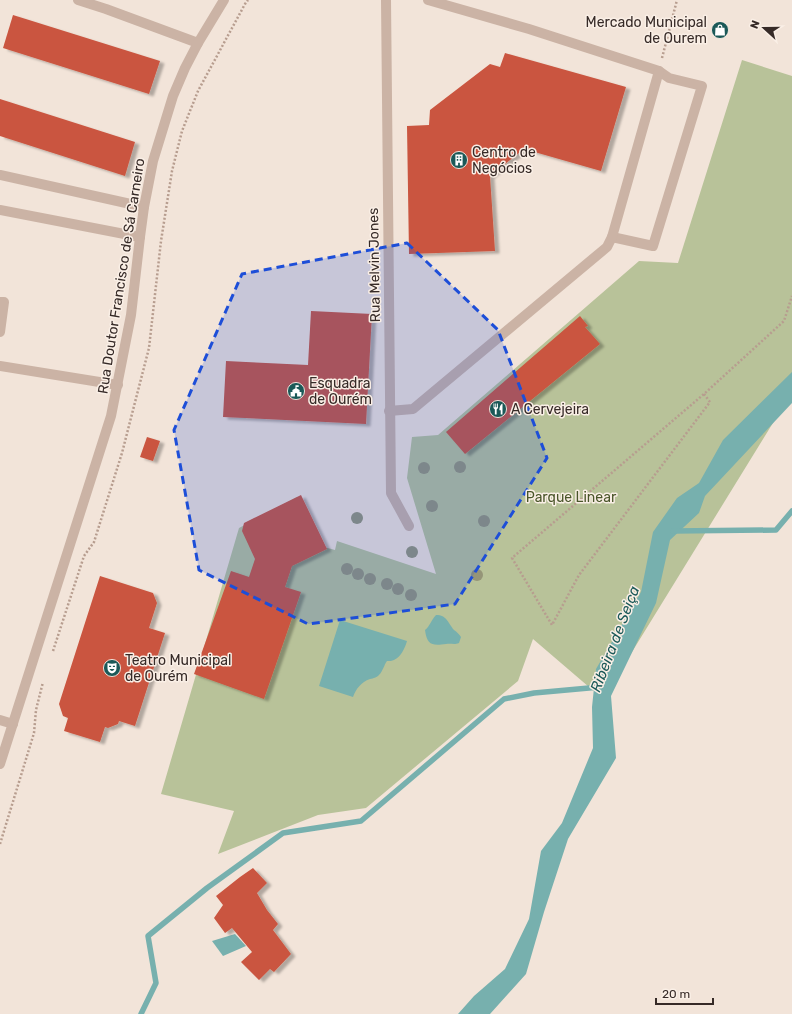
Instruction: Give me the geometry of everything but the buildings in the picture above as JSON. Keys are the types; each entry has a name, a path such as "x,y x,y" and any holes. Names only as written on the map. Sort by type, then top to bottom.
{"street":[{"path":"78,0 198,43"},
{"name":"Rua Doutor Francisco de Sá Carneiro","path":"0,764 111,416 131,315 144,207 153,161 173,96 185,68 224,0"},
{"name":"Rua Melvin Jones","path":"386,0 390,493 408,526"},
{"path":"428,0 529,29 659,70 669,78 702,86 653,246 612,237"},
{"path":"389,411 413,409 607,247 612,237 659,70"},
{"path":"0,174 144,207"},
{"path":"0,210 140,237"},
{"path":"0,302 4,302 0,332"},
{"path":"0,366 118,385"},
{"path":"0,720 13,724"}],"path":[{"path":"659,70 677,0"},
{"path":"704,394 710,402 579,574 552,625 512,558 704,394 784,321 792,296"}],"highlighted area":[{"path":"407,243 498,330 547,458 455,604 308,624 199,570 174,430 242,274"}],"green space":[{"name":"Parque Linear","path":"742,60 792,76 792,392 603,699 533,639 518,681 366,808 318,815 218,854 234,811 161,794 239,528 297,497 324,547 335,550 337,541 436,574 407,478 412,437 438,435 639,261 678,263"}],"water":[{"name":"Ribeira de Seiça","path":"792,372 792,403 705,496 699,513 670,540 656,603 611,696 616,758 568,839 544,912 526,974 490,1014 458,1014 474,996 505,969 529,919 541,851 562,823 593,748 592,707 596,669 641,592 653,532 677,498 699,483 723,440"},
{"path":"436,615 443,616 461,637 459,643 437,645 429,642 425,630"},
{"path":"340,620 407,641 401,655 396,659 387,661 382,672 376,677 361,684 353,697 319,686"},
{"path":"235,934 246,946 223,956 212,941"}],"waterway":[{"path":"673,531 776,530 792,511"},
{"name":"Ribeira de Seiça","path":"141,1014 156,983 148,936 207,888 283,833 361,821 504,699 534,693 600,687"}],"place":[{"name":"Mercado Municipal de Ourem","path":"720,30"},
{"name":"Centro de Negócios","path":"459,160"},
{"name":"Esquadra de Ourém","path":"296,391"},
{"name":"A Cervejeira","path":"498,409"},
{"name":"Teatro Municipal de Ourém","path":"112,668"}]}
